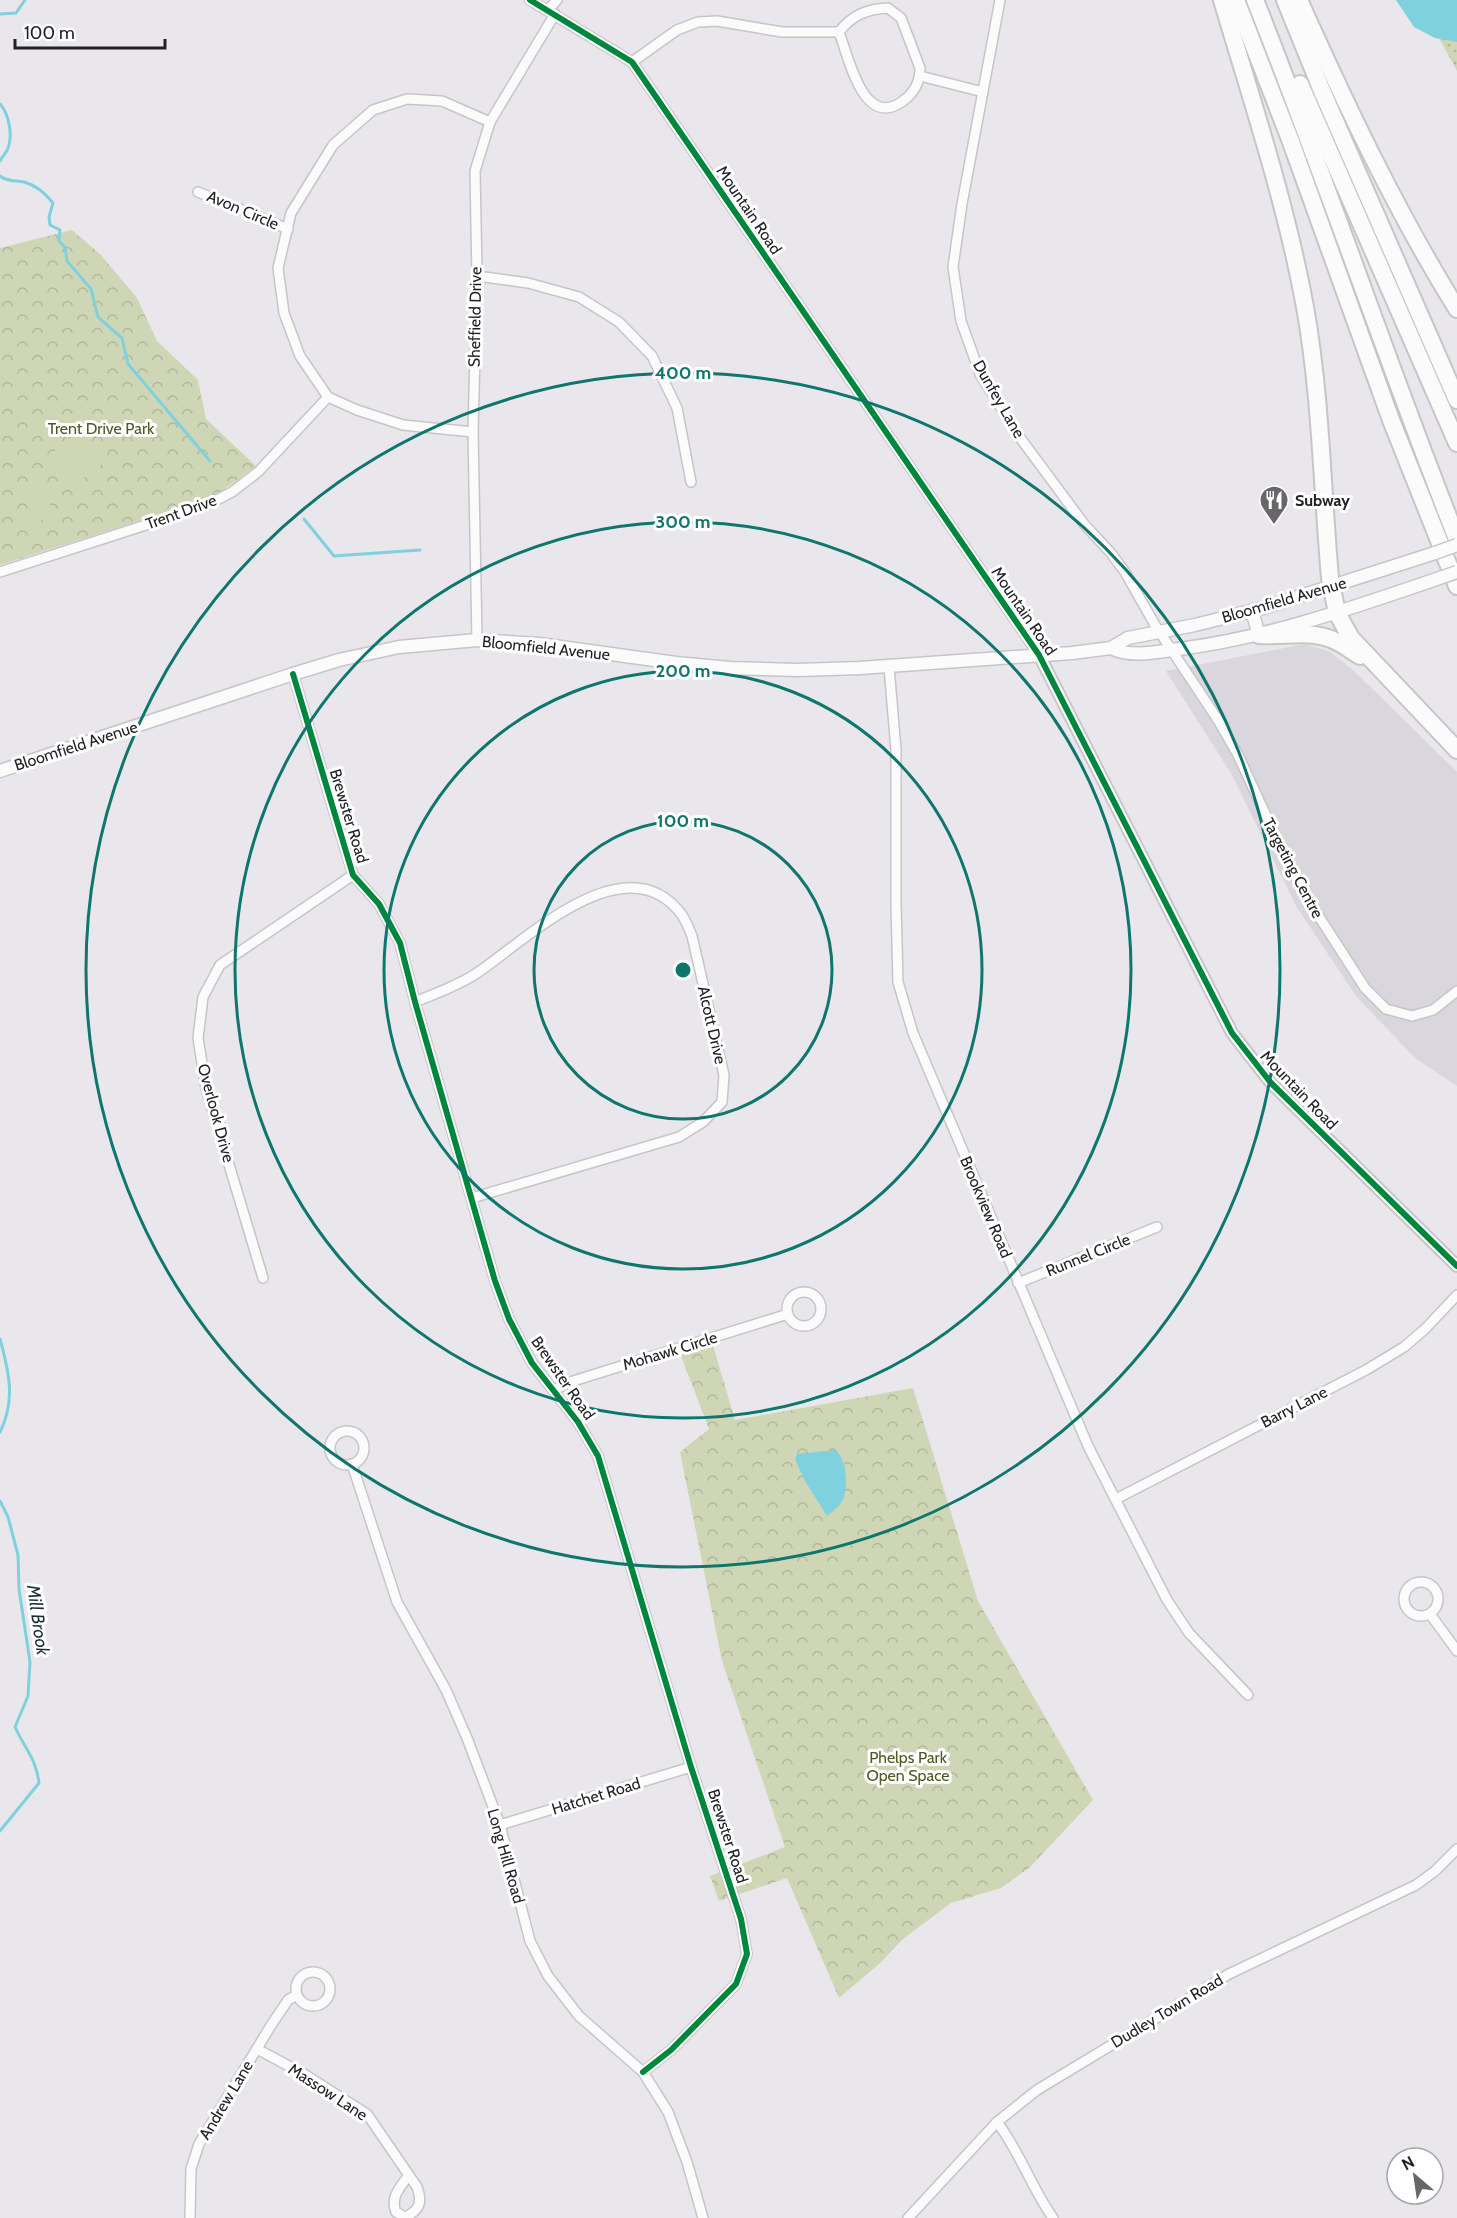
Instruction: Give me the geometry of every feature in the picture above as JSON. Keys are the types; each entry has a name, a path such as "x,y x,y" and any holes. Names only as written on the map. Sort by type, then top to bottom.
{"highway":[{"path":"1222,0 1279,198 1305,307 1316,400 1331,588 1337,612 1352,638 1457,750"},
{"path":"1236,0 1291,142 1398,437 1457,586"},
{"path":"1255,0 1320,168 1404,402 1457,538"},
{"path":"1266,0 1315,122 1457,443"},
{"path":"1285,0 1322,91 1457,400"},
{"path":"1299,0 1394,197 1457,309"},
{"path":"1259,635 1321,636 1372,661"}],"main road":[{"name":"Bloomfield Avenue","path":"1110,648 1125,639 1252,611 1331,588 1457,545"},
{"name":"Bloomfield Avenue","path":"0,771 293,674 339,660 399,647 477,640 539,644 730,668 832,670 1110,648 1127,654 1172,650 1259,635 1457,572"},
{"path":"1252,611 1259,635"}],"street":[{"name":"Mountain Road","path":"530,0 632,63 1039,655 1232,1033 1271,1083 1457,1266"},
{"name":"Sheffield Drive","path":"477,640 473,432 477,276 475,171 490,122 557,0"},
{"name":"Dunfey Lane","path":"1000,0 962,204 953,267 961,321 980,374 1018,435 1084,524 1121,567 1172,650"},
{"path":"888,8 895,12 901,18 920,68 916,87 903,101 886,108 874,106 863,95 839,32 849,20 874,9 888,8"},
{"path":"632,63 676,30 698,22 717,21 782,32 839,32"},
{"path":"920,76 983,92"},
{"path":"473,432 403,425 357,410 328,397 300,356 284,313 278,268 291,213 333,145 373,110 407,99 442,101 490,122"},
{"name":"Avon Circle","path":"198,192 288,229"},
{"path":"477,276 528,283 579,297 619,322 652,356 677,408 691,482"},
{"name":"Trent Drive","path":"0,572 180,514 211,503 232,492 258,472 328,397"},
{"name":"Targeting Centre","path":"1172,650 1229,739 1307,898 1369,994 1386,1009 1412,1016 1433,1011 1457,991"},
{"name":"Brookview Road","path":"889,667 896,750 898,982 914,1033 1088,1446 1167,1600 1189,1633 1248,1695"},
{"name":"Brewster Road","path":"293,674 353,875 380,904 400,943 495,1281 509,1319 532,1363 578,1422 598,1456 691,1767 741,1919 747,1954 736,1984 671,2050 643,2072"},
{"name":"Overlook Drive","path":"263,1278 206,1088 198,1038 203,997 220,965 353,875"},
{"name":"Alcott Drive","path":"415,1002 469,978 537,927 582,900 616,890 645,889 667,900 683,916 692,936 724,1075 722,1102 703,1122 679,1137 472,1198"},
{"name":"Runnel Circle","path":"1018,1283 1157,1227"},
{"name":"Barry Lane","path":"1116,1499 1366,1370 1404,1347 1425,1329 1457,1295"},
{"name":"Mohawk Circle","path":"554,1390 570,1382 788,1314"},
{"name":"Long Hill Road","path":"352,1464 397,1602 446,1690 500,1825 530,1941 548,1976 579,2016 643,2072 668,2112 687,2162 702,2218"},
{"path":"1430,1614 1457,1651"},
{"name":"Hatchet Road","path":"500,1825 691,1767"},
{"name":"Dudley Town Road","path":"908,2218 997,2122 1038,2090 1229,1974 1416,1885 1435,1871 1457,1849"},
{"name":"Andrew Lane","path":"190,2218 191,2169 199,2144 288,2000 297,1995"},
{"name":"Massow Lane","path":"257,2049 303,2073 367,2114 408,2176"},
{"path":"997,2122 1017,2150 1041,2201 1053,2218"}],"shaded area":[{"path":"1305,644 1330,652 1353,670 1457,772 1457,1086 1415,1058 1356,996 1296,906 1232,775 1166,671"}],"green space":[{"path":"1439,38 1457,41 1457,71"},
{"name":"Trent Drive Park","path":"72,230 100,254 137,298 157,341 198,380 206,419 256,466 214,497 0,565 0,248"},
{"path":"77,436 87,439 95,446 100,454 101,465 74,485 52,457 61,442"},
{"path":"42,480 54,516 33,523 21,487"},
{"name":"Phelps Park Open Space","path":"712,1342 735,1420 913,1388 978,1601 1093,1800 1030,1867 1001,1888 951,1903 903,1939 879,1964 839,1998 787,1878 719,1901 710,1876 785,1847 722,1661 680,1452 709,1429 680,1353"}],"water":[{"path":"1396,0 1457,0 1457,42 1435,38 1414,27"},
{"path":"835,1450 839,1453 844,1465 846,1488 842,1502 827,1516 805,1481 795,1459 797,1454"}],"waterway":[{"name":"Mill Brook","path":"0,14 16,13 25,0"},
{"name":"Mill Brook","path":"0,104 8,119 10,131 7,150 0,161"},
{"path":"0,176 32,185 53,203 49,217 50,225 60,230 59,241 65,247 67,261 91,289 98,317 122,338 128,364 210,461"},
{"path":"304,519 334,556 420,550"},
{"name":"Mill Brook","path":"0,1339 9,1386 8,1409 0,1432"},
{"name":"Mill Brook","path":"0,1501 8,1517 18,1555 19,1589 30,1662 28,1696 15,1727 33,1760 39,1783 0,1831"}],"cycle path":[{"path":"530,0 632,62 1039,655 1232,1033 1271,1083 1457,1266"},
{"path":"293,674 353,875 379,904 400,943 495,1281 509,1319 532,1363 578,1422 598,1456 691,1767 741,1919 747,1954 736,1984 671,2050 643,2072"}],"place":[{"name":"Subway","path":"1274,526"}]}
